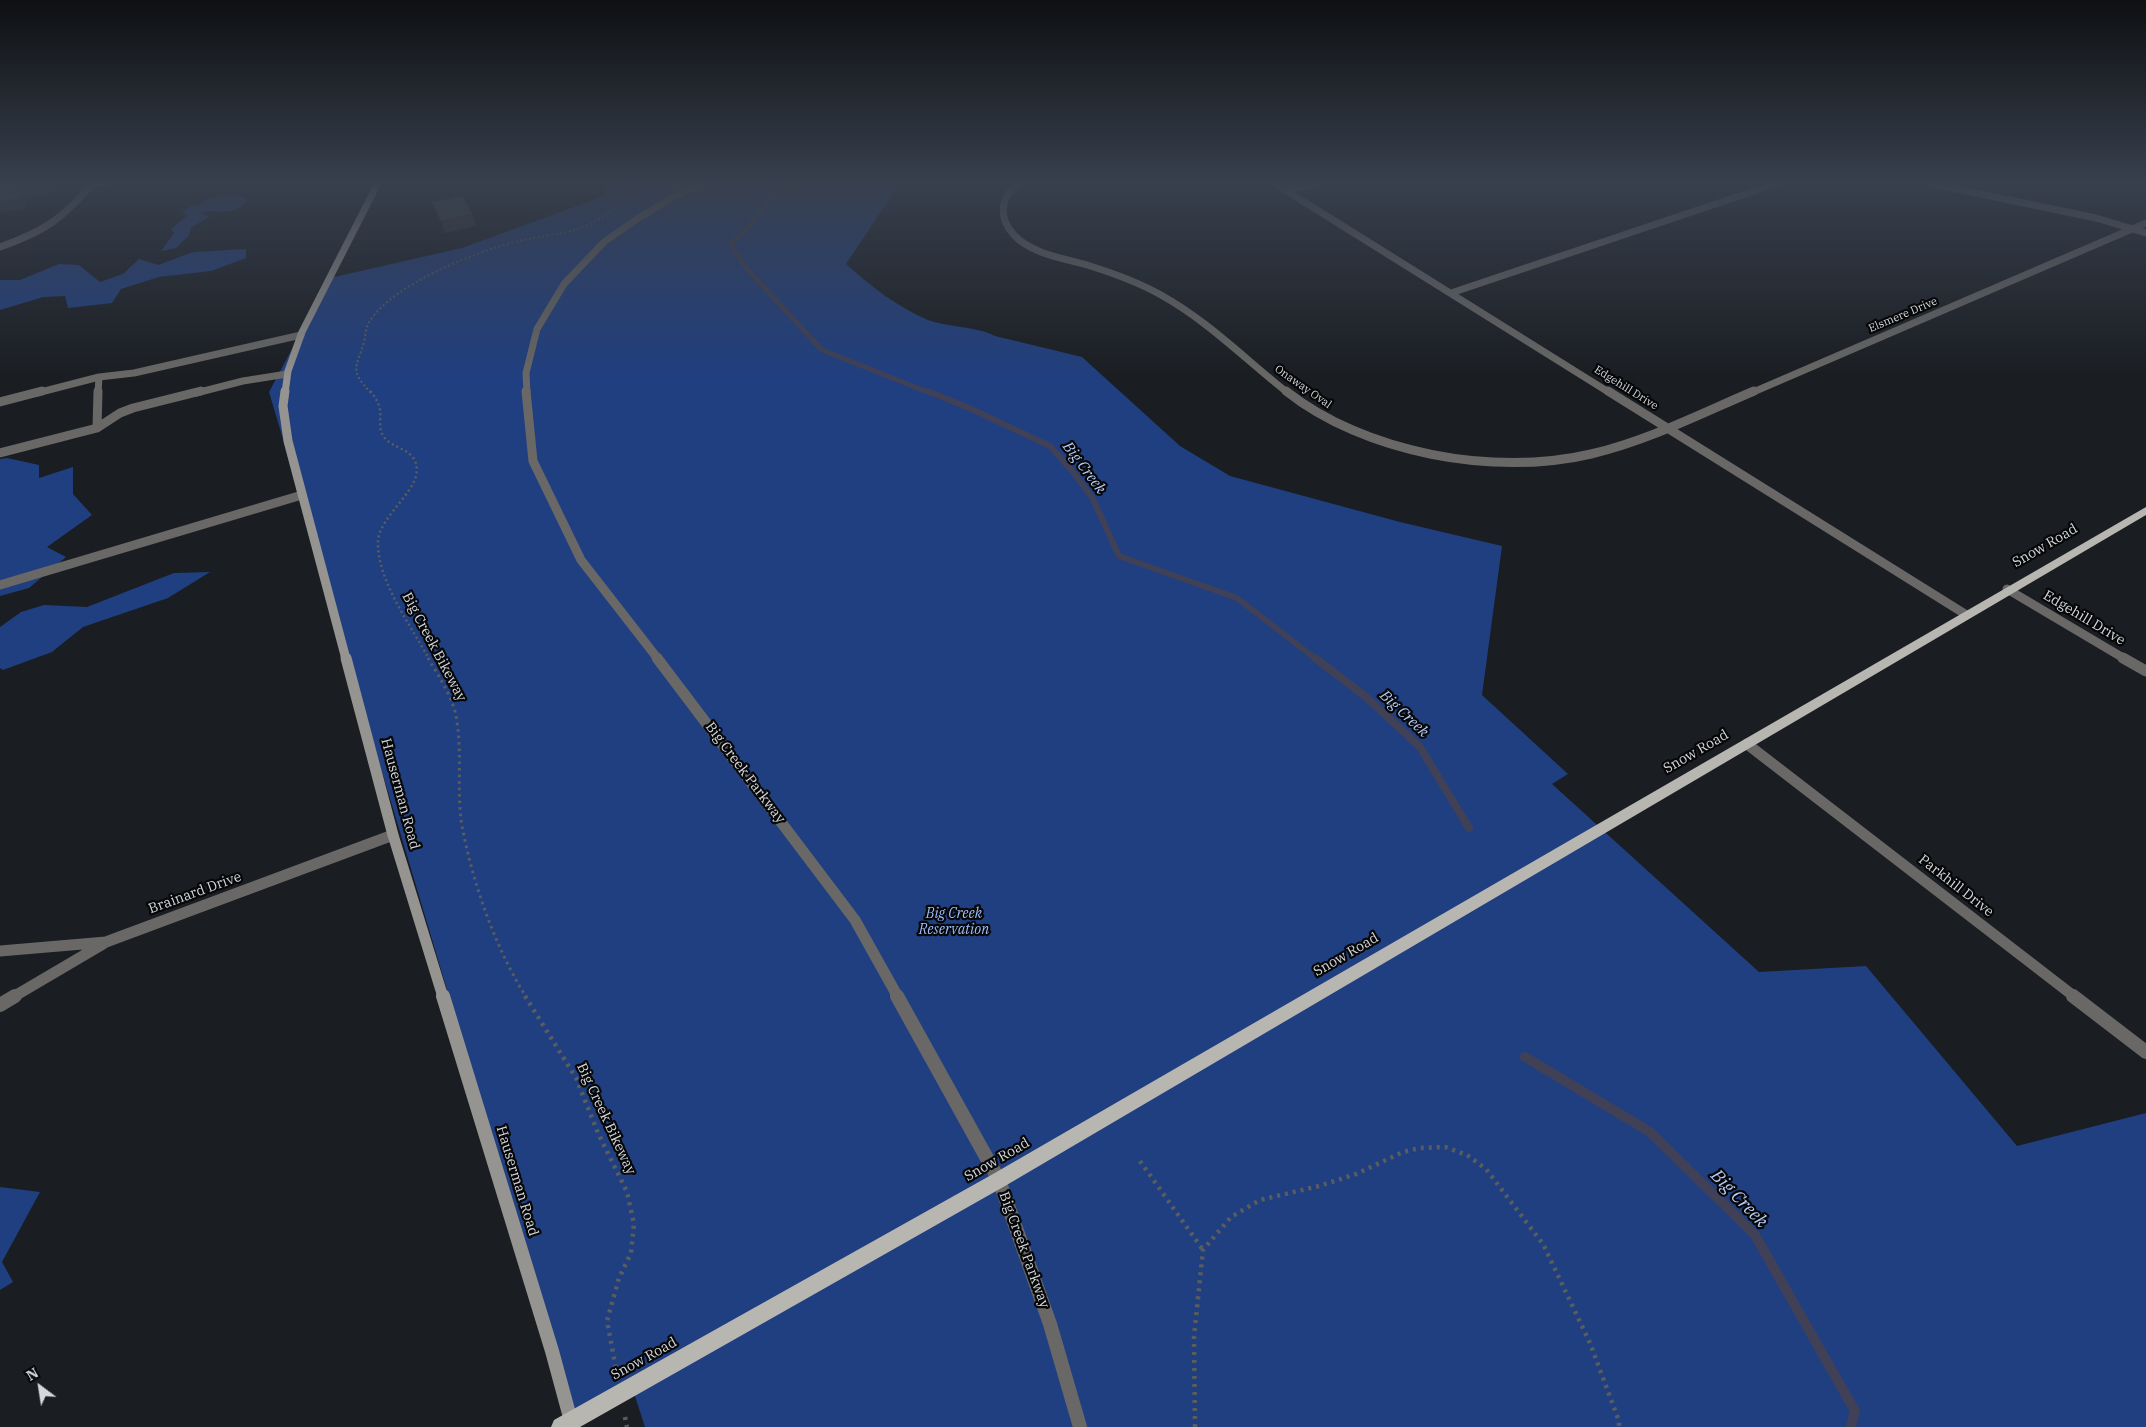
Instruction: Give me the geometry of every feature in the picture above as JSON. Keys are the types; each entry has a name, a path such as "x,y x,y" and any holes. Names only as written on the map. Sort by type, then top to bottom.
{"main road":[{"name":"Hauserman Road","path":"344,250 301,335 287,374 283,406 288,441 393,835 549,1341 568,1425"},
{"name":"Snow Road","path":"568,1425 999,1180 1747,744 2007,589 2146,510"}],"street":[{"name":"Big Creek Parkway","path":"599,250 564,284 537,329 526,373 527,412 533,461 581,560 696,707 855,920 999,1180 1050,1324 1080,1427"},
{"name":"Onaway Oval","path":"1038,250 1049,255 1122,276 1164,297 1181,308 1292,396 1315,411 1356,432 1407,448 1440,455 1513,461 1580,456 1607,450 1669,428"},
{"name":"Edgehill Drive","path":"1382,250 1965,614"},
{"path":"1451,293 1580,250"},
{"name":"Elsmere Drive","path":"1669,428 2084,250"},
{"path":"0,402 99,377 134,373 301,335"},
{"path":"0,453 97,428 120,413 133,408 243,382 287,374"},
{"path":"97,428 99,377"},
{"path":"0,585 302,495"},
{"name":"Edgehill Drive","path":"2007,589 2146,671"},
{"name":"Parkhill Drive","path":"1747,744 2146,1052"},
{"name":"Brainard Drive","path":"0,951 106,942 393,835"},
{"path":"0,1004 106,942"}],"path":[{"name":"Big Creek Bikeway","path":"491,250 467,257 397,296 372,318 368,324 356,370 358,378 374,394 381,407 380,427 384,437 409,452 416,460 418,472 413,484 393,507 380,529 379,561 384,578 444,686 456,715 462,825 477,885 492,928 519,984 576,1078 598,1133 628,1192 634,1224 631,1253 619,1278 607,1321"},
{"path":"1195,1427 1194,1337 1203,1250 1231,1216 1260,1200 1293,1190 1319,1186 1356,1174 1403,1152 1420,1148 1445,1147 1467,1155 1486,1169 1543,1244 1590,1343 1619,1421 1619,1427"},
{"path":"1140,1161 1203,1250"}],"green space":[{"path":"246,250 246,258 211,271 159,277 121,289 112,303 68,308 65,296 43,297 0,310 0,280 20,280 59,264 79,265 100,282 123,274 139,259 158,265 193,252"},
{"name":"Big Creek Reservation","path":"455,250 856,250 846,264 875,288 917,315 928,320 1082,357 1180,446 1230,476 1400,522 1502,546 1482,695 1568,774 1552,784 1759,972 1866,966 2017,1146 2146,1113 2146,1427 645,1427 633,1390 576,1423 269,392 330,278"},
{"path":"7,458 39,465 39,478 73,467 73,494 92,515 47,547 66,557 29,588 0,596 0,459"},
{"path":"210,572 168,598 83,627 52,652 3,670 0,668 0,627 21,612 44,605 87,607 174,573"},
{"path":"0,1187 40,1192 2,1262 13,1282 0,1290"}],"waterway":[{"name":"Big Creek","path":"734,250 748,270 822,350 930,393"},
{"name":"Big Creek","path":"927,391 967,407 1050,446 1074,473 1093,499 1119,556 1237,598 1316,659"},
{"name":"Big Creek","path":"1315,658 1365,696 1420,747 1469,828"},
{"name":"Big Creek","path":"1525,1057 1650,1132 1755,1235 1855,1411 1851,1427"}]}
